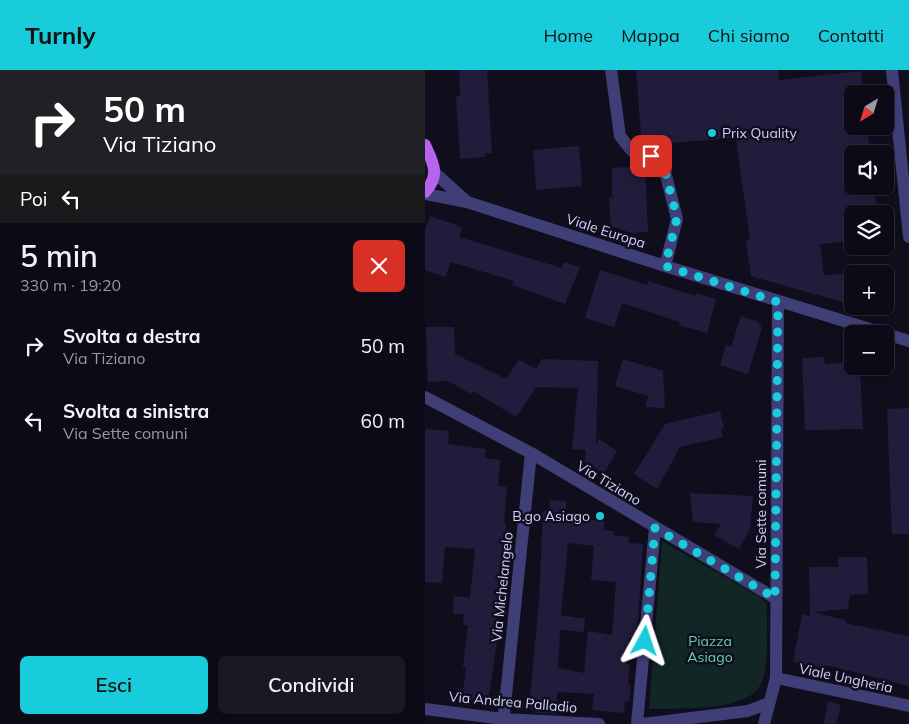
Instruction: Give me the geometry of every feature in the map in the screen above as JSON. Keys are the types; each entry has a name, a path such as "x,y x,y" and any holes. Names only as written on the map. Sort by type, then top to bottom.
{"main road":[{"name":"Viale Europa","path":"425,145 435,173 433,184 425,193"}],"street":[{"path":"611,70 620,136 632,151 651,156 664,167 677,218 665,266"},
{"path":"892,70 909,237"},
{"name":"Viale Europa","path":"435,173 467,202"},
{"name":"Viale Europa","path":"425,193 467,202 778,302 909,341"},
{"name":"Via Sette comuni","path":"763,724 777,678 775,598 778,302"},
{"name":"Via Tiziano","path":"425,397 531,453 775,598"},
{"name":"Via Michelangelo","path":"503,722 531,453"},
{"path":"637,724 655,528"},
{"name":"Viale Ungheria","path":"777,678 909,706"},
{"path":"643,724 748,711 769,703"},
{"name":"Via Andrea Palladio","path":"425,709 503,722 599,724"}],"green space":[{"name":"Piazza Asiago","path":"662,541 767,603 767,658 763,679 759,687 751,695 724,705 649,709"}],"building":[{"path":"459,70 487,70 492,153 485,153 485,157 460,159 456,96 460,96"},
{"path":"636,70 778,70 779,80 861,71 862,85 844,85 844,135 868,135 869,145 844,145 844,195 875,195 876,205 844,205 844,242 820,244 824,275 844,274 844,302 751,276 746,240 750,240 736,138 642,145"},
{"path":"579,146 582,186 536,190 533,150"},
{"path":"645,166 648,232 631,233 611,226 609,197 612,198 612,168"},
{"path":"430,216 462,227 459,237 562,268 564,262 580,267 565,304 512,285 514,281 451,262 445,277 425,270 425,230"},
{"path":"600,270 647,285 648,281 695,296 696,293 716,299 707,333 679,325 680,322 622,303 614,327 585,318"},
{"path":"741,316 757,321 762,328 748,374 720,365 726,345 731,347"},
{"path":"426,327 454,327 455,354 506,379 519,360 536,369 542,359 598,361 596,445 599,439 617,451 604,473 585,462 586,450 572,449 578,388 536,387 516,417 473,391 471,394 448,381 428,382"},
{"path":"824,357 825,364 843,363 844,375 860,375 863,429 805,430 802,358"},
{"path":"623,359 663,371 665,408 645,407 648,396 615,386"},
{"path":"909,408 909,534 892,534 887,409"},
{"path":"720,411 724,429 721,429 723,437 680,447 657,489 634,474 665,424"},
{"path":"425,429 449,431 448,444 486,449 485,458 500,460 498,486 507,487 504,523 506,523 495,636 498,636 488,701 462,698 466,667 463,667 468,625 463,625 464,614 453,614 454,596 470,598 475,549 445,547 442,583 425,582"},
{"path":"690,493 753,496 750,529 739,549 714,535 721,524 693,522"},
{"path":"550,500 566,501 566,512 570,513 570,518 604,521 604,530 614,531 614,535 629,537 629,543 643,544 637,638 629,638 626,664 630,664 628,685 631,685 629,702 625,701 624,713 592,710 594,694 557,692 556,714 535,713 535,710 529,709 539,601 543,511 549,511","holes":["568,543 594,546 591,580 616,582 612,635 588,631 584,673 558,668 560,630 584,632 585,619 561,615"]},
{"path":"838,557 867,557 868,594 850,595 848,609 813,612 845,620 845,623 909,636 909,686 826,665 826,668 793,662 802,614 810,616 809,567 838,567"},
{"path":"828,701 841,705 836,724 824,724"}],"place":[{"name":"Prix Quality","path":"712,133"},
{"name":"B.go Asiago","path":"600,516"}],"route":[{"path":"645,641 655,528 775,598 779,318 778,302 665,266 677,218 664,167 651,156"}]}
